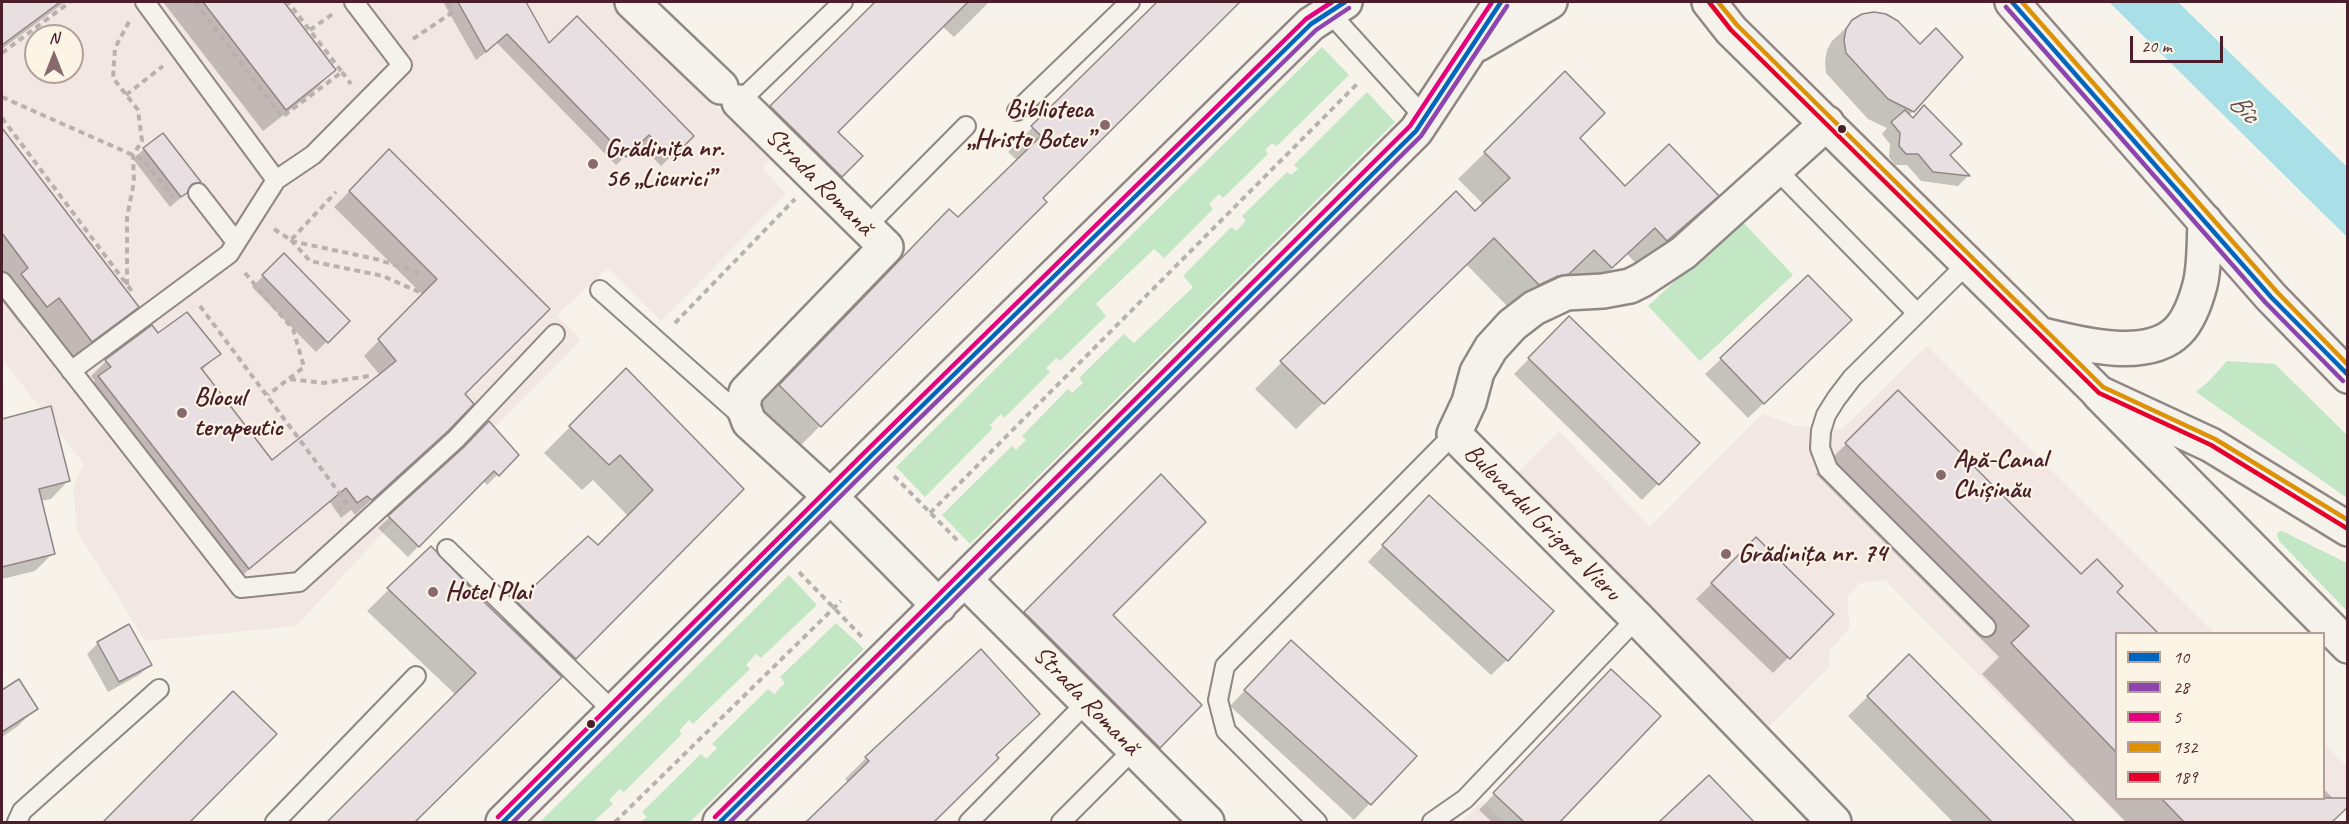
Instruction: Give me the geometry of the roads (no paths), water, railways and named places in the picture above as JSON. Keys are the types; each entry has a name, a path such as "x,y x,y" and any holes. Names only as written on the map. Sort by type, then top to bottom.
{"main road":[{"name":"Strada Romană","path":"632,2 730,94 886,247 746,392 743,406 749,422"},
{"path":"720,822 1416,131 1501,2"},
{"path":"1471,48 1550,2"},
{"path":"1689,2 1731,30"},
{"path":"1709,2 1731,30 2099,393 2348,646"},
{"path":"2012,2 2271,297 2348,376"},
{"path":"503,822 1311,24 1337,7"},
{"name":"Bulevardul Grigore Vieru","path":"1827,123 1683,253 1642,280 1630,286 1603,291 1566,293 1534,308 1512,326 1491,348 1477,372 1469,402 1454,434 1637,618 1834,822"},
{"path":"2039,334 2083,345 2120,348 2152,345 2178,331 2192,309 2200,285 2205,221"},
{"path":"2099,393 2211,445 2348,529"},
{"path":"749,422 831,497 939,606"},
{"name":"Strada Romană","path":"965,580 1207,822"}],"lane":[{"path":"730,94 843,2"},
{"path":"1017,111 1130,2"},
{"path":"71,371 233,248 276,180 313,155 402,65 348,4"},
{"path":"140,6 181,51 276,180"},
{"path":"1337,7 1425,118"},
{"path":"865,228 966,126"},
{"path":"1776,169 1917,313"},
{"path":"198,193 233,248"},
{"path":"1968,263 1852,378 1826,415 1821,431 1820,448 1828,468 1986,627"},
{"path":"2,282 241,588 299,582 456,439 555,334"},
{"path":"600,290 749,422"},
{"path":"1317,822 1226,731 1218,700 1225,666 1454,434"},
{"path":"447,549 614,712"},
{"path":"1432,822 1466,799 1637,618"},
{"path":"275,822 416,676"},
{"path":"17,822 22,811 159,689"},
{"path":"969,822 1086,703"},
{"path":"1061,822 1133,750"}],"water":[{"name":"Bîc","path":"2109,2 2178,2 2347,167 2347,237"}],"place":[{"name":"Biblioteca „Hristo Botev”","path":"1105,125"},
{"name":"Grădinița nr. 56 „Licurici”","path":"593,164"},
{"name":"Blocul terapeutic","path":"182,413"},
{"name":"Apă-Canal Chișinău","path":"1941,475"},
{"name":"Grădinița nr. 74","path":"1726,554"},
{"name":"Hotel Plai","path":"433,592"}]}
